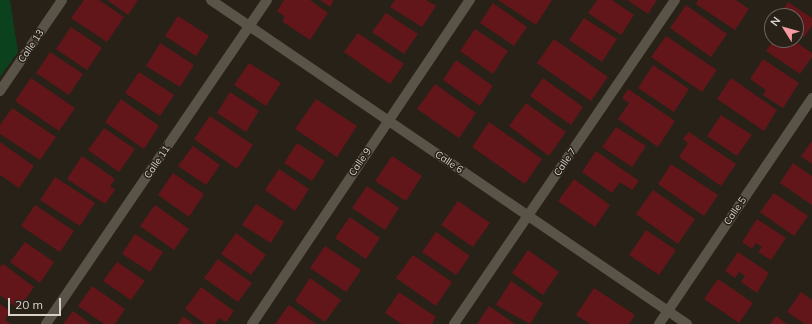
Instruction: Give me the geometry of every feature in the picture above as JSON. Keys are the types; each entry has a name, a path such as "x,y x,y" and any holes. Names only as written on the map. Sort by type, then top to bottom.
{"street":[{"name":"Calle 13","path":"0,91 62,0"},
{"name":"Calle 6","path":"211,0 687,324"},
{"name":"Calle 11","path":"46,324 267,0"},
{"name":"Calle 9","path":"252,324 470,0"},
{"name":"Calle 7","path":"454,324 675,0"},
{"name":"Calle 5","path":"659,324 812,98"}],"green space":[{"path":"0,0 10,0 18,52 0,77"}],"building":[{"path":"84,0 99,0 124,17 107,42 71,18"},
{"path":"107,0 138,0 128,15"},
{"path":"284,0 310,0 328,13 310,40 283,22 284,16 277,11"},
{"path":"320,0 334,0 330,7"},
{"path":"395,0 426,0 436,6 422,27 390,7"},
{"path":"498,0 552,0 536,25"},
{"path":"597,0 612,0 634,15 621,35 588,13"},
{"path":"627,0 657,0 648,14"},
{"path":"698,0 736,0 749,9 735,30 696,4"},
{"path":"788,2 797,8 784,8"},
{"path":"493,3 527,27 514,46 480,23"},
{"path":"686,5 727,34 711,57 670,28"},
{"path":"386,13 418,34 404,54 372,32"},
{"path":"804,13 812,18 812,26 804,37"},
{"path":"178,16 209,36 196,56 165,36"},
{"path":"584,18 617,39 602,62 569,40"},
{"path":"71,27 102,48 87,70 56,49"},
{"path":"475,29 508,51 493,74 460,51"},
{"path":"358,33 404,64 390,84 344,52"},
{"path":"666,36 717,70 702,92 651,57"},
{"path":"554,39 608,77 591,101 537,63"},
{"path":"160,43 194,65 180,87 146,66"},
{"path":"768,48 804,48 812,53 812,57 800,74 766,51"},
{"path":"50,52 83,74 69,95 36,73"},
{"path":"763,59 799,83 783,108 763,95 766,90 750,79"},
{"path":"456,60 493,86 480,106 443,80"},
{"path":"249,63 281,83 266,106 234,85"},
{"path":"653,65 689,89 674,112 638,88"},
{"path":"139,72 174,95 160,116 125,93"},
{"path":"31,78 75,108 59,131 15,101"},
{"path":"543,78 583,107 571,125 530,96"},
{"path":"731,78 777,110 764,131 717,99"},
{"path":"435,84 476,113 459,138 417,109"},
{"path":"628,89 675,121 658,147 618,119 629,103 622,98"},
{"path":"230,92 259,111 246,132 217,113"},
{"path":"121,99 159,126 144,149 105,122"},
{"path":"316,99 357,126 337,157 295,129"},
{"path":"526,103 566,132 549,156 509,126"},
{"path":"12,108 56,137 40,160 0,134 0,125"},
{"path":"721,115 752,135 737,156 707,136"},
{"path":"210,116 253,145 237,169 194,139"},
{"path":"489,122 542,159 525,184 472,147"},
{"path":"616,127 646,146 632,167 602,147"},
{"path":"104,128 135,149 119,172 88,150"},
{"path":"689,132 736,164 721,186 679,157 688,143 683,139"},
{"path":"812,141 812,164 801,156"},
{"path":"0,142 34,166 19,188 0,175"},
{"path":"297,143 325,161 312,181 284,163"},
{"path":"193,146 220,165 206,185 178,166"},
{"path":"596,151 639,181 632,190 620,182 612,193 582,172"},
{"path":"82,156 115,179 110,186 115,190 105,204 67,179"},
{"path":"392,156 422,176 406,201 375,181"},
{"path":"793,163 812,176 812,205 780,183"},
{"path":"671,164 718,195 704,216 658,184"},
{"path":"279,169 309,189 295,211 265,190"},
{"path":"173,173 204,194 189,217 158,195"},
{"path":"55,177 95,203 80,226 40,200"},
{"path":"574,179 610,205 595,227 558,201"},
{"path":"367,186 399,208 385,230 352,208"},
{"path":"653,190 695,219 678,244 636,214"},
{"path":"774,193 808,216 794,236 760,212"},
{"path":"458,201 490,223 473,247 441,225"},
{"path":"256,204 284,222 271,243 242,225"},
{"path":"35,205 74,231 60,252 21,226"},
{"path":"155,205 189,229 174,250 140,226"},
{"path":"350,217 380,238 366,259 335,238"},
{"path":"757,219 786,238 771,260 758,252 762,247 756,243 752,249 742,242"},
{"path":"646,230 676,250 659,275 629,255"},
{"path":"436,232 470,256 456,275 422,252"},
{"path":"236,233 266,255 251,275 221,254"},
{"path":"135,234 163,252 150,272 122,254"},
{"path":"25,242 54,262 40,283 10,262"},
{"path":"325,246 361,270 346,292 310,268"},
{"path":"528,250 559,272 543,295 512,273"},
{"path":"738,252 769,273 757,293 741,282 745,276 739,272 735,278 725,271"},
{"path":"413,255 452,282 436,306 396,278"},
{"path":"218,259 252,283 238,302 204,278"},
{"path":"117,262 145,281 131,300 103,281"},
{"path":"3,264 34,287 19,309 0,295 0,267"},
{"path":"310,278 341,300 325,322 295,301"},
{"path":"718,279 753,303 739,323 704,299"},
{"path":"511,281 543,303 530,324 496,305"},
{"path":"92,286 125,309 115,324 104,324 78,306"},
{"path":"201,287 234,311 226,322 219,318 215,324 205,324 185,309"},
{"path":"594,288 635,315 629,324 590,324 576,315"},
{"path":"399,292 436,317 432,324 402,324 385,313"},
{"path":"801,292 812,300 812,324 805,324 787,312"},
{"path":"0,304 10,311 5,320 11,324 0,324"},
{"path":"289,305 316,324 275,324"},
{"path":"489,306 515,324 477,324"},
{"path":"73,311 91,324 63,324"},
{"path":"183,316 194,324 178,324"},
{"path":"776,316 787,324 770,324"}]}
